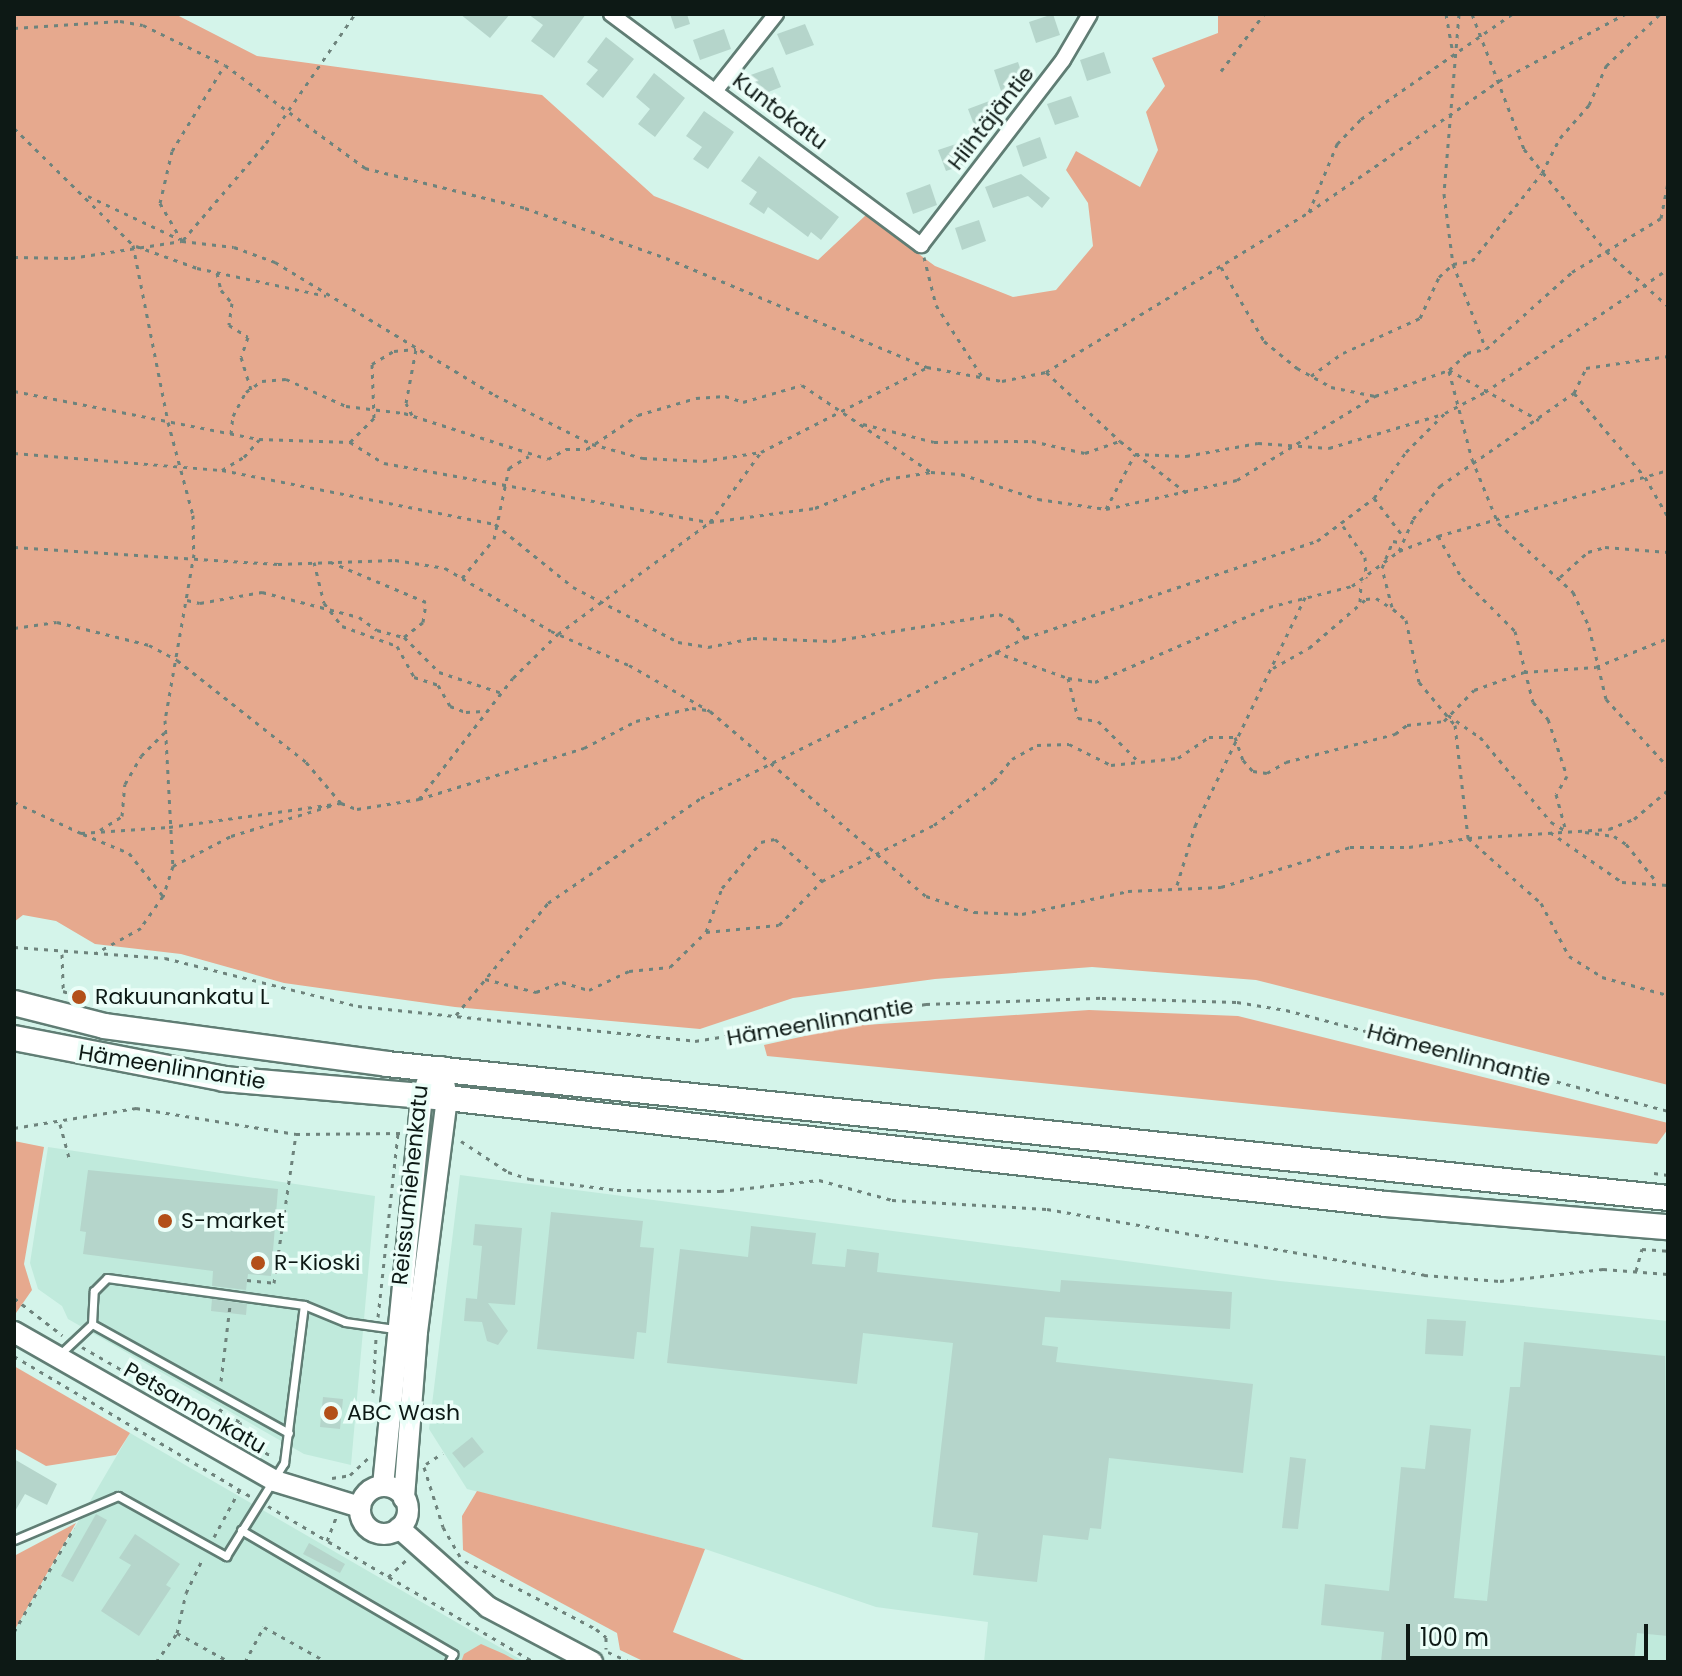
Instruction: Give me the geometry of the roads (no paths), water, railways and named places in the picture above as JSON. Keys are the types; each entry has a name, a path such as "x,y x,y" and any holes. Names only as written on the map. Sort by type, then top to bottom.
{"main road":[{"name":"Hämeenlinnantie","path":"14,1003 104,1026 441,1067 1372,1171 1668,1198"},
{"name":"Hämeenlinnantie","path":"14,1038 224,1079 447,1098 961,1160 1386,1204 1668,1227"}],"street":[{"name":"Kuntokatu","path":"611,14 921,245"},
{"path":"716,90 776,14"},
{"name":"Hiihtäjäntie","path":"921,245 1063,60 1090,14"},
{"name":"Reissumiehenkatu","path":"404,1498 415,1461 397,1330 408,1133 425,1082 441,1067"},
{"name":"Reissumiehenkatu","path":"383,1486 374,1452 397,1330 442,1136 447,1098 441,1067"},
{"name":"Petsamonkatu","path":"14,1332 280,1472 360,1507"},
{"path":"383,1486 404,1498 407,1515 399,1528 384,1534 368,1529 360,1507 368,1492 383,1486"},
{"path":"399,1528 488,1607 568,1658 599,1657"}],"lane":[{"path":"57,1357 92,1324 94,1291 107,1278 304,1305 345,1322 397,1330"},
{"path":"14,1540 118,1496 226,1556 258,1501 280,1472 289,1433 304,1305"},
{"path":"92,1324 289,1433"},
{"path":"241,1530 453,1654 449,1662"}],"place":[{"name":"Rakuunankatu L","path":"79,997"},
{"name":"S-market","path":"165,1221"},
{"name":"R-Kioski","path":"258,1263"},
{"name":"ABC Wash","path":"331,1413"}]}
